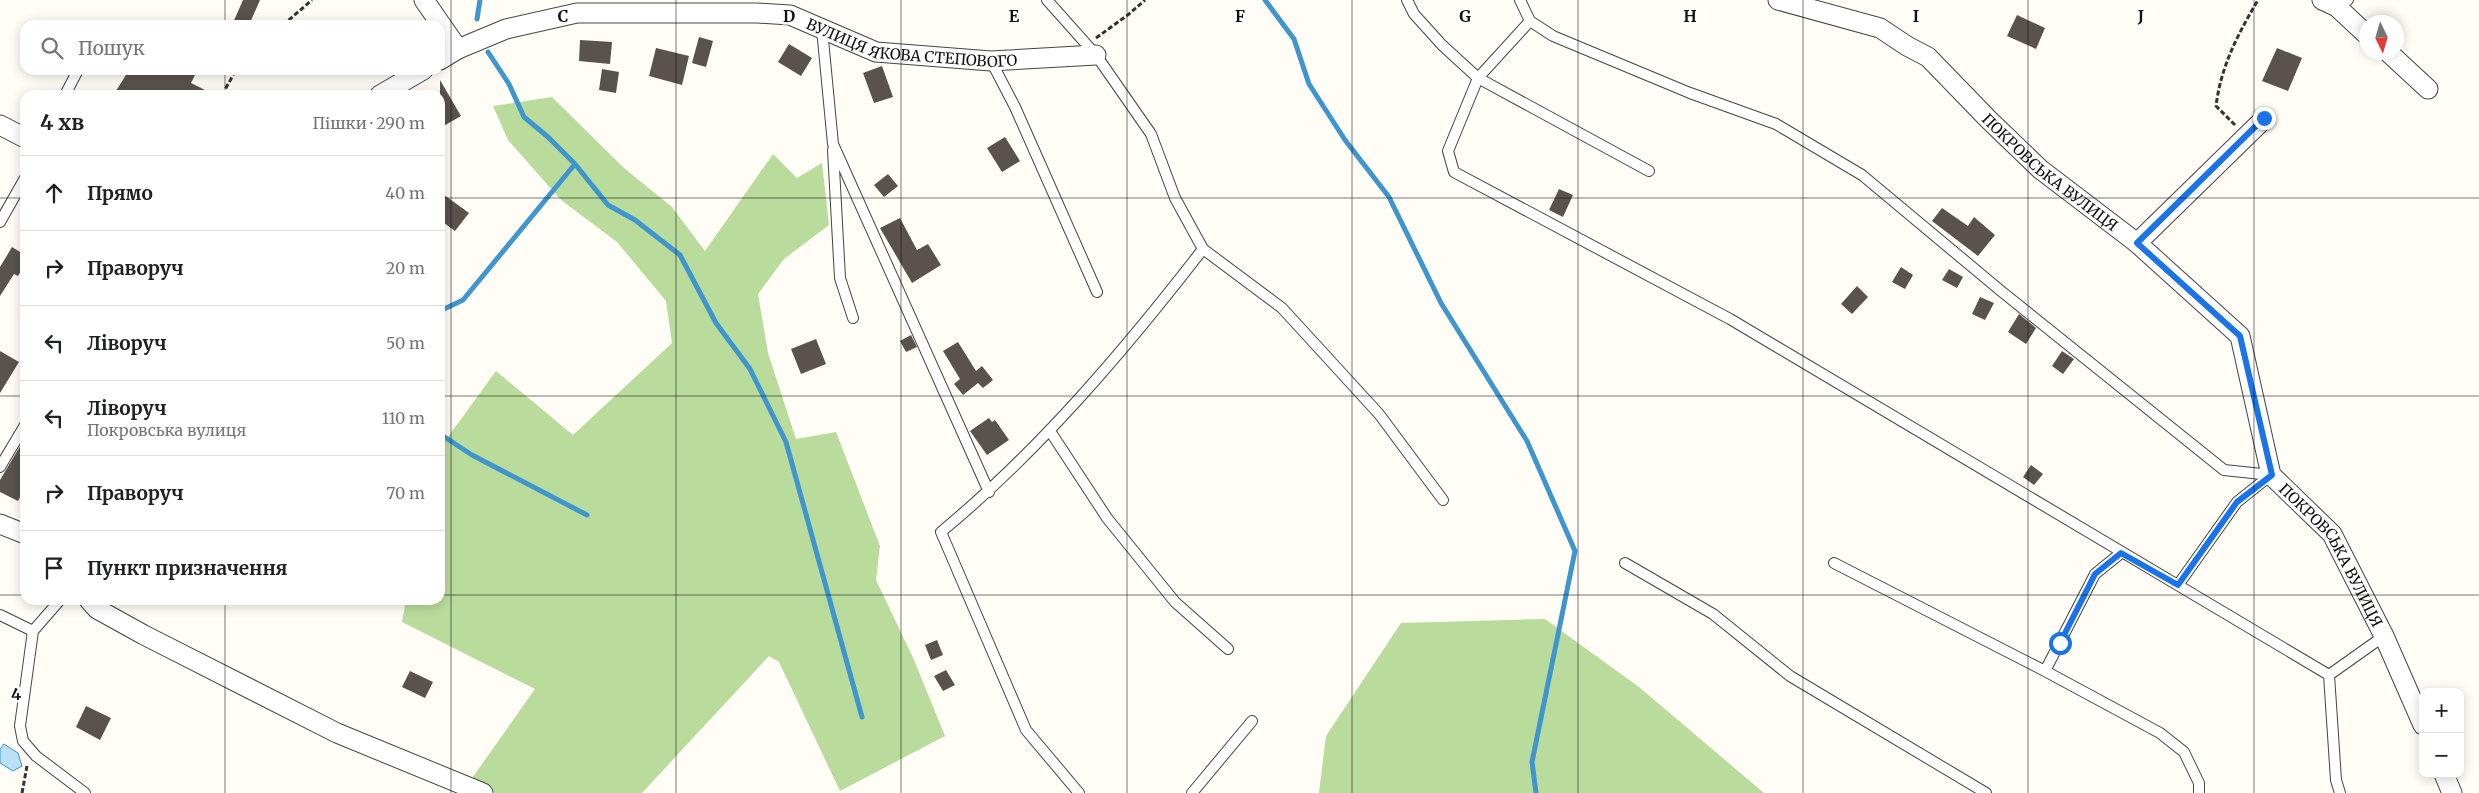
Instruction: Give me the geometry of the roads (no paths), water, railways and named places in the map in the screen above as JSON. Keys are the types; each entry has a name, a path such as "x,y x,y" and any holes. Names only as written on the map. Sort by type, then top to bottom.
{"street":[{"path":"424,0 438,20"},
{"name":"ПОКРОВСЬКА ВУЛИЦЯ","path":"1778,0 1880,28 1928,57 1988,120 2040,169 2137,243 2240,336 2272,475 2332,534 2384,636 2419,716"},
{"path":"2336,2 2359,27"},
{"name":"ВУЛИЦЯ ЯКОВА СТЕПОВОГО","path":"445,57 506,29 577,13 757,13 790,15 876,52 991,61 1091,50"},
{"path":"445,31 458,50"},
{"path":"2397,60 2428,88"},
{"path":"389,90 414,75"},
{"path":"2137,243 2264,118"},
{"path":"0,125 20,135"},
{"path":"0,524 20,532"},
{"path":"93,605 97,609 144,635 337,733 483,793"},
{"path":"2446,778 2452,793"}],"lane":[{"path":"1047,0 1091,50 1151,134 1175,198 1203,249 1282,308 1379,414 1443,500"},
{"path":"1406,0 1414,14 1442,45 1478,78 1649,171"},
{"path":"1520,0 1530,21 1554,36 1690,94 1776,124 1862,174 2015,303 2224,470 2272,475"},
{"path":"1530,21 1478,78 1448,151 1454,172 1730,320 2329,675"},
{"path":"822,29 833,144 840,278 853,318"},
{"path":"991,61 1019,116 1097,292"},
{"path":"68,90 75,75"},
{"path":"833,144 989,492"},
{"path":"0,222 20,187"},
{"path":"1079,793 1026,730 941,532 989,492 1050,430 1141,329 1203,249"},
{"path":"1050,430 1107,518 1169,594 1228,649"},
{"path":"0,468 20,434"},
{"path":"2178,585 2237,502 2272,475"},
{"path":"2045,671 2095,574 2121,553"},
{"path":"1625,562 1713,614 1790,676 1986,793"},
{"path":"1834,563 2045,671 2160,733 2184,752 2198,783 2199,793"},
{"path":"56,605 33,631 20,726 23,741 36,756 85,793"},
{"path":"0,616 33,631"},
{"path":"2329,675 2384,636"},
{"path":"2329,675 2336,780 2340,793"},
{"path":"1192,793 1252,721"}],"water":[{"path":"4,744 18,753 22,766 13,771 0,763 0,749"}],"waterway":[{"path":"477,19 480,0"},
{"path":"1265,0 1294,39 1309,84 1345,140 1389,197 1441,303 1527,441 1575,551 1532,762 1536,793"},
{"path":"488,52 509,84 524,117 548,137 575,164 608,205 635,220 680,255 716,323 750,369 786,442 862,717"},
{"path":"445,309 463,300 575,164"},
{"path":"445,437 472,455 587,515"}]}
